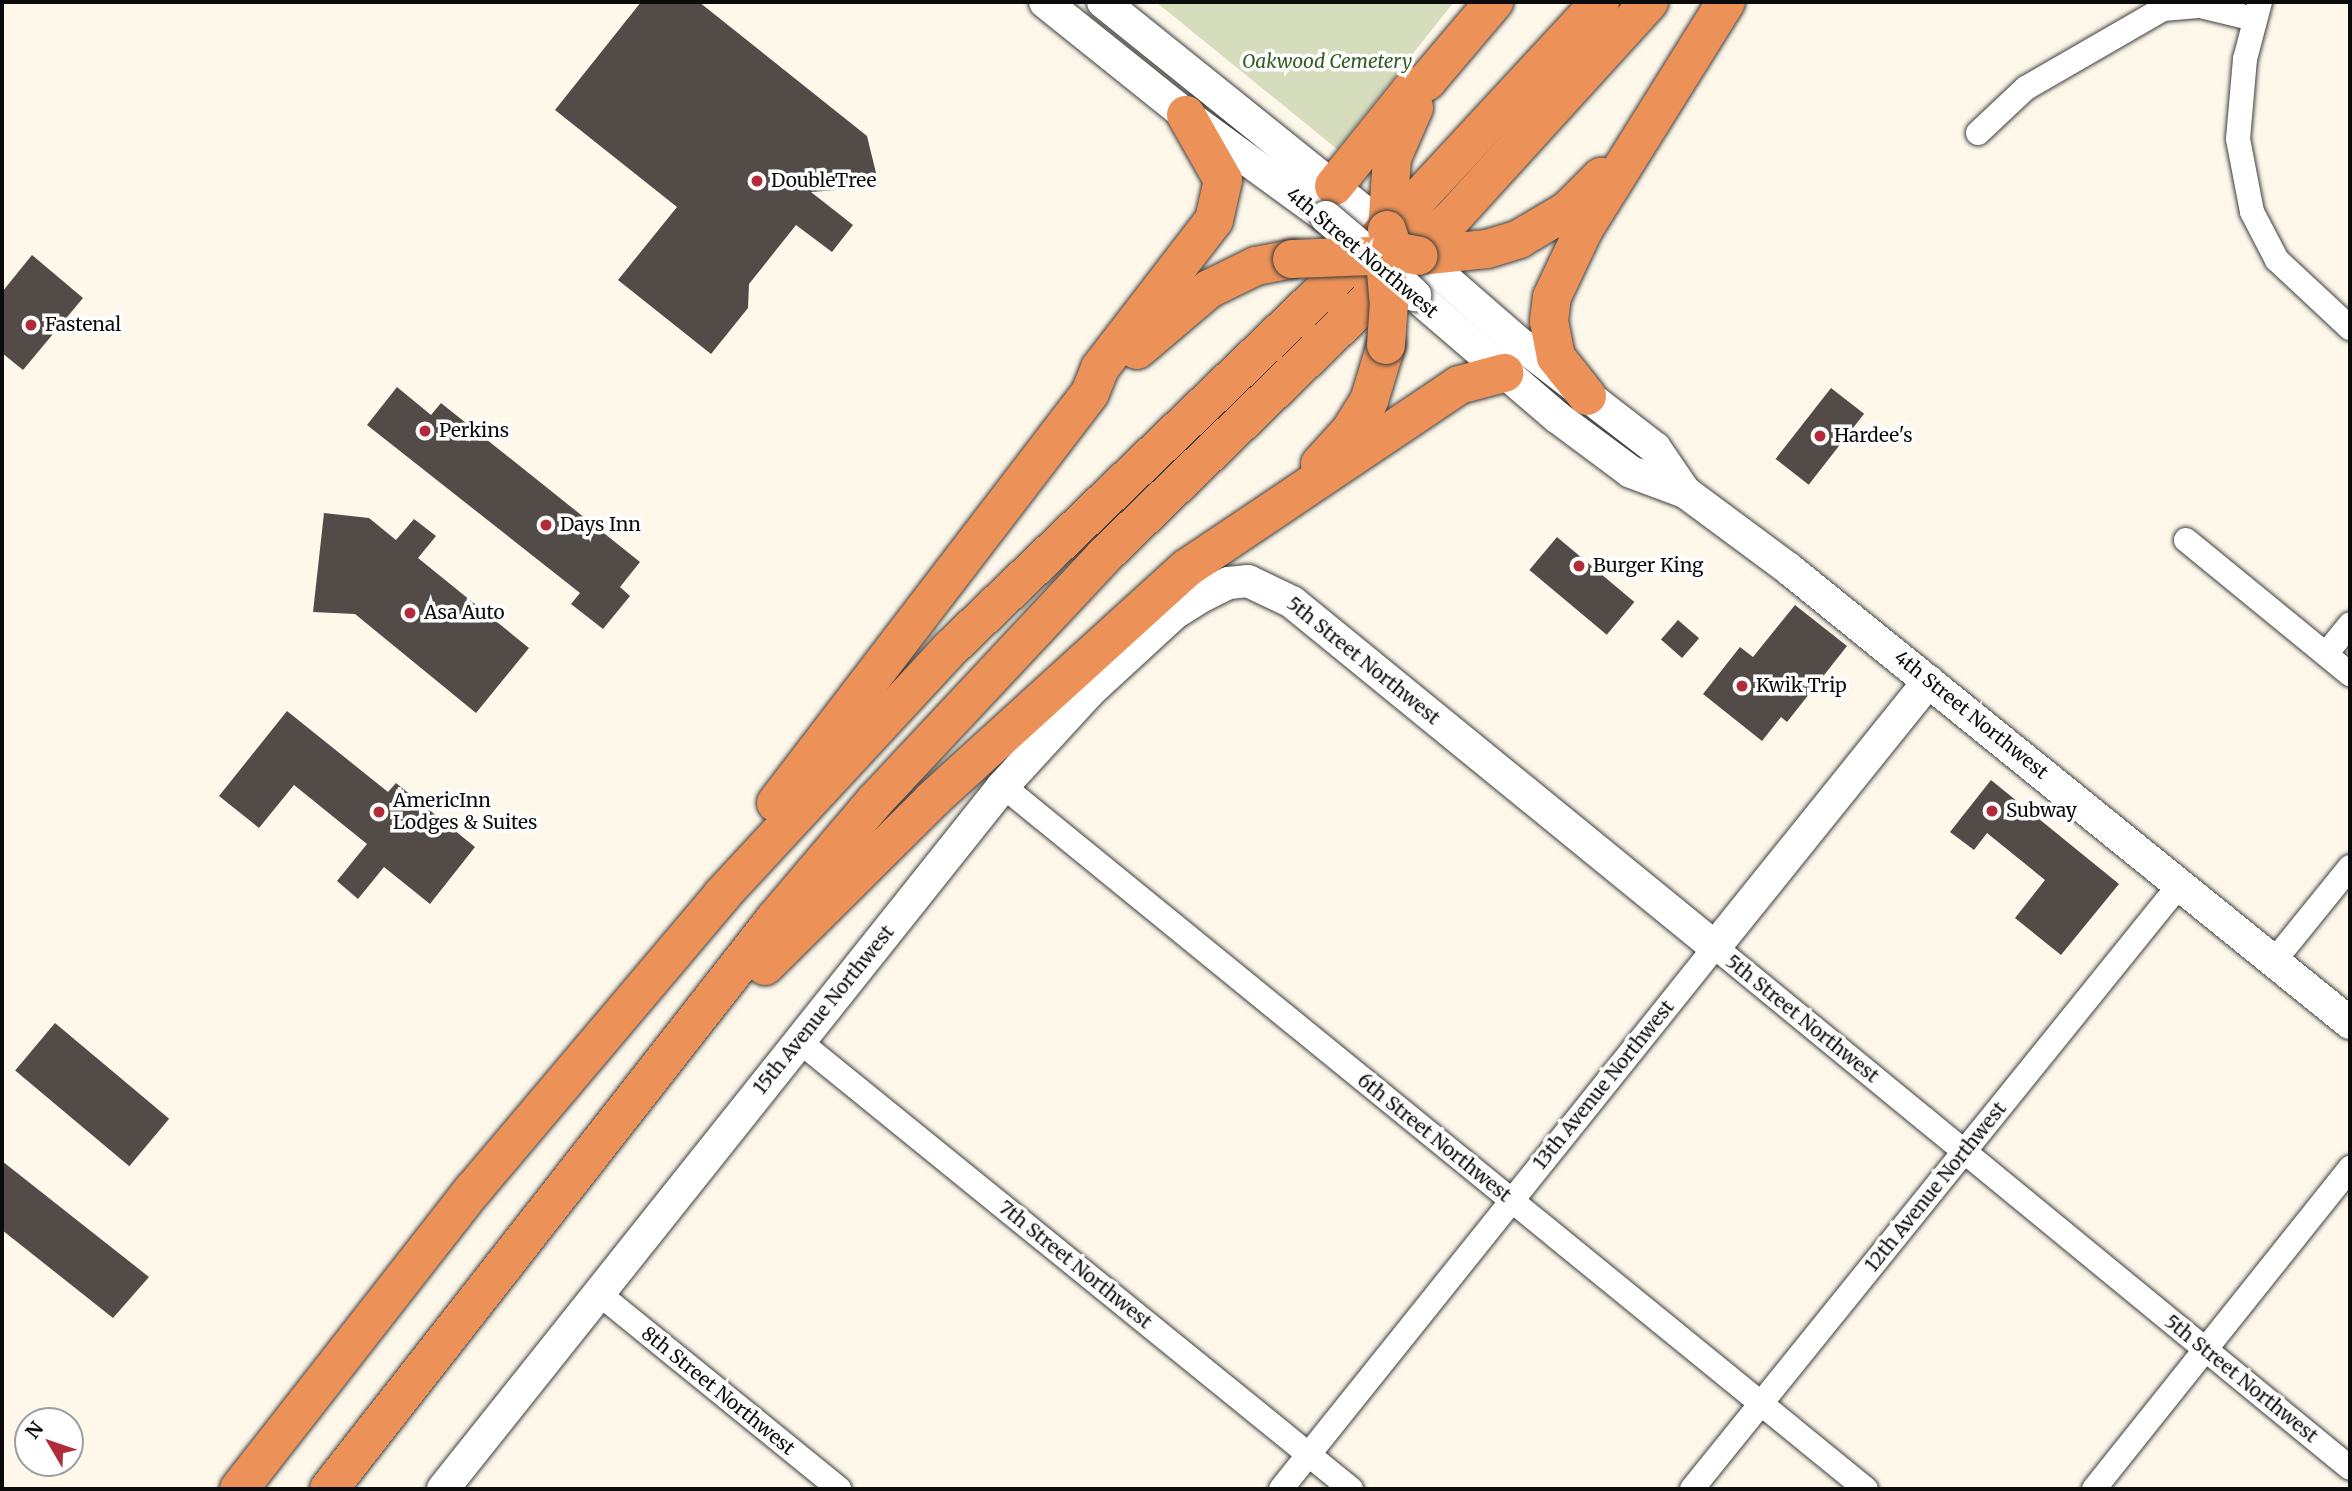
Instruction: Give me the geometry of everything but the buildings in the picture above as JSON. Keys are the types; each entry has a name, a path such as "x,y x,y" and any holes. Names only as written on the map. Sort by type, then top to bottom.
{"highway":[{"path":"1243,530 1258,506 1318,466 1350,431 1373,391 1386,345 1390,306 1388,250 1392,158 1427,81 1494,2"},
{"path":"629,1001 952,647 1414,203 1600,2"},
{"path":"330,1489 808,880 967,699 1105,555 1448,223 1649,2"},
{"path":"1587,396 1556,357 1549,321 1552,297 1584,229 1726,2"},
{"path":"1388,250 1410,91 1427,81"},
{"path":"1090,393 1100,368 1214,220 1221,200 1223,180 1185,115"},
{"path":"239,1489 473,1190 629,1001 1090,393 1209,289 1256,266 1292,259 1388,250 1487,249 1519,239 1568,210 1647,126"},
{"path":"644,1090 933,799 1102,641 1187,568 1460,385 1504,373"}],"street":[{"name":"4th Street Northwest","path":"1045,2 1185,115 1388,250 1655,448 1685,492"},
{"name":"4th Street Northwest","path":"1103,2 1240,116 1388,250 1504,373 1631,471 1685,492 1929,681 2350,1023"},
{"path":"1978,133 2026,88 2163,9 2201,6 2257,10 2240,99 2238,139 2252,212 2277,260 2350,328"},
{"path":"2186,540 2350,674"},
{"name":"15th Avenue Northwest","path":"443,1489 597,1292 1003,786 1089,692 1175,613 1229,583 1248,581"},
{"name":"5th Street Northwest","path":"1248,581 1292,602 2350,1468"},
{"path":"2326,654 2350,624"},
{"name":"13th Avenue Northwest","path":"1281,1489 1929,681"},
{"name":"6th Street Northwest","path":"1003,786 1866,1489"},
{"path":"2274,961 2350,867"},
{"name":"12th Avenue Northwest","path":"1692,1489 2180,884"},
{"name":"7th Street Northwest","path":"799,1041 1351,1489"},
{"path":"2094,1489 2350,1168"},
{"name":"8th Street Northwest","path":"597,1292 839,1489"}],"green space":[{"name":"Oakwood Cemetery","path":"1156,2 1454,2 1337,149"}],"place":[{"name":"DoubleTree","path":"757,181"},
{"name":"Fastenal","path":"31,325"},
{"name":"Perkins","path":"425,431"},
{"name":"Hardee's","path":"1820,436"},
{"name":"Days Inn","path":"546,525"},
{"name":"Burger King","path":"1579,566"},
{"name":"Asa Auto","path":"410,613"},
{"name":"Kwik Trip","path":"1742,686"},
{"name":"Subway","path":"1992,811"},
{"name":"AmericInn Lodges & Suites","path":"379,812"}]}
